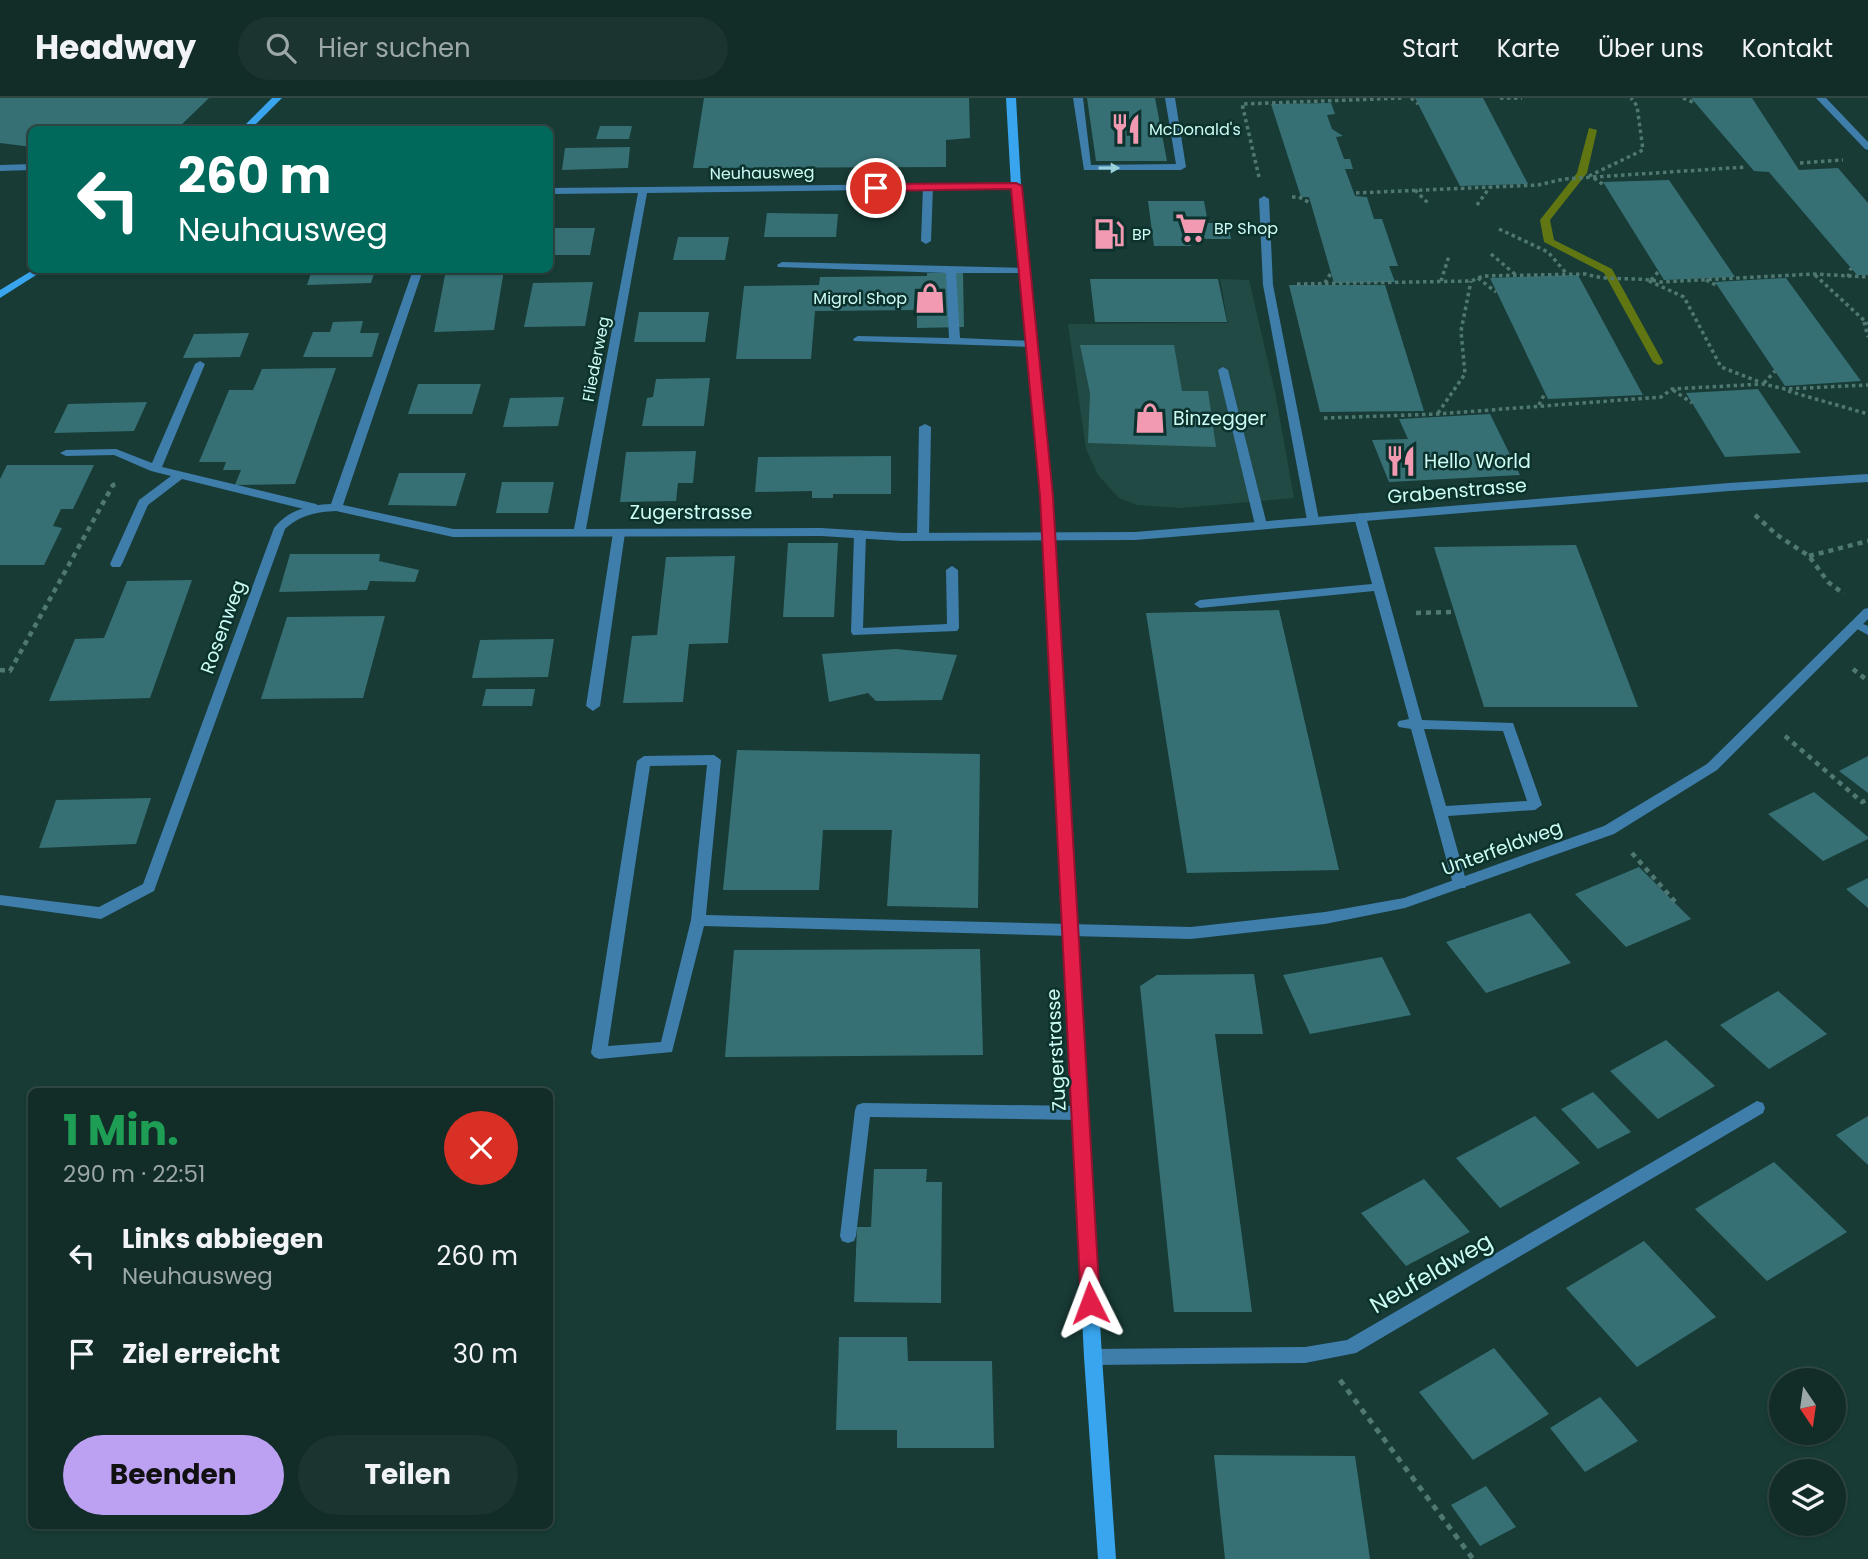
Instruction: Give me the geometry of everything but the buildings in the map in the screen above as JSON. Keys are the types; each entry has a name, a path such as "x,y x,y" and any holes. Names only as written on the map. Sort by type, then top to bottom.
{"main road":[{"path":"248,126 277,98"},
{"name":"Zugerstrasse","path":"1011,98 1016,186 1047,496 1093,1357 1107,1559"},
{"path":"0,295 34,273"}],"street":[{"path":"1078,98 1087,168 1181,167 1170,98"},
{"path":"1821,98 1868,147"},
{"path":"0,168 28,167"},
{"name":"Neuhausweg","path":"553,191 1016,186"},
{"path":"926,241 928,187"},
{"name":"Fliederweg","path":"579,533 643,190"},
{"path":"1264,199 1268,285 1313,520"},
{"path":"782,265 1024,270"},
{"path":"951,270 954,341"},
{"path":"336,507 417,273"},
{"path":"858,339 1032,344"},
{"path":"155,469 200,364"},
{"path":"1223,369 1261,525"},
{"path":"923,537 925,427"},
{"path":"66,453 116,452 155,469 316,508"},
{"path":"116,564 143,503 180,475"},
{"name":"Grabenstrasse","path":"1048,538 1135,536 1868,478"},
{"name":"Zugerstrasse","path":"336,507 453,533 821,532 923,537 1048,538"},
{"name":"Rosenweg","path":"0,901 102,913 149,887 280,528 290,518 316,508 336,507"},
{"path":"1360,517 1410,724 1440,811 1460,884"},
{"path":"593,706 619,533"},
{"path":"860,534 857,632 953,628 952,570"},
{"path":"1200,604 1379,587"},
{"name":"Unterfeldweg","path":"698,920 1204,932 1325,918 1405,903 1609,830 1712,767 1862,628 1868,612"},
{"path":"1410,724 1508,726 1535,805 1440,811"},
{"path":"714,760 698,920 667,1048 599,1053 644,761 714,760"},
{"name":"Neufeldweg","path":"1093,1357 1305,1354 1350,1347 1756,1108"},
{"path":"848,1236 863,1111 1080,1113"}],"path":[{"path":"1264,199 1242,104 1404,98"},
{"path":"1411,98 1418,104"},
{"path":"1500,98 1522,98"},
{"path":"1584,178 1643,150 1637,106 1631,98"},
{"path":"1683,98 1695,103"},
{"path":"1265,103 1272,108"},
{"path":"1800,163 1848,160"},
{"path":"1356,193 1538,185 1564,179 1746,167"},
{"path":"1593,177 1605,186"},
{"path":"1526,180 1538,185"},
{"path":"1477,205 1490,187"},
{"path":"1415,189 1429,204"},
{"path":"1298,196 1311,204"},
{"path":"1499,229 1548,252 1566,274"},
{"path":"1491,254 1517,275"},
{"path":"1441,281 1449,256"},
{"path":"1848,277 1851,268"},
{"path":"1651,280 1659,271"},
{"path":"1325,284 1331,273"},
{"path":"1268,285 1471,281 1517,275 1566,274 1586,274 1598,278 1640,277 1661,282 1814,274 1868,276"},
{"path":"1814,274 1866,323 1868,337"},
{"path":"1640,277 1684,297 1721,367 1763,384 1868,414"},
{"path":"1478,278 1496,292"},
{"path":"1705,280 1718,286"},
{"path":"1437,414 1465,374 1461,331 1471,281"},
{"path":"1763,384 1775,371"},
{"path":"1295,419 1417,416 1661,397 1672,389 1763,384 1785,389 1868,385"},
{"path":"1672,389 1692,403"},
{"path":"1538,406 1545,393"},
{"path":"1332,411 1337,418"},
{"path":"0,670 10,671 113,485 155,469"},
{"path":"1752,513 1777,535 1809,556 1828,582 1848,596"},
{"path":"1809,556 1868,541"},
{"path":"1412,613 1455,612"},
{"path":"1763,717 1862,802 1868,799"},
{"path":"1609,830 1645,866 1678,905"},
{"path":"1320,1352 1473,1559"}],"shaded area":[{"path":"1220,279 1249,280 1275,392 1294,498 1181,508 1137,505 1119,498 1098,475 1086,449 1068,324 1228,323"}],"waterway":[{"path":"1592,130 1582,173 1545,220 1549,242 1608,271 1658,362"}],"place":[{"name":"McDonald's","path":"1126,129"},
{"name":"BP Shop","path":"1191,228"},
{"name":"BP","path":"1109,234"},
{"name":"Migrol Shop","path":"930,298"},
{"name":"Binzegger","path":"1150,418"},
{"name":"Hello World","path":"1401,461"}],"route":[{"path":"876,188 1016,186 1047,496 1090,1303"}]}
